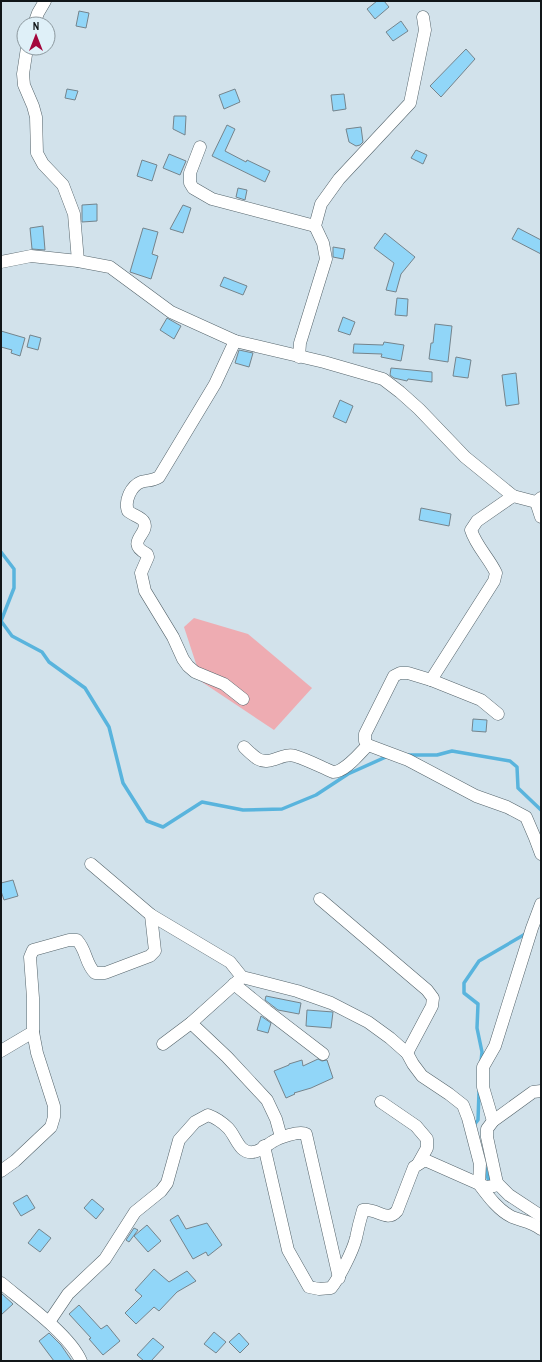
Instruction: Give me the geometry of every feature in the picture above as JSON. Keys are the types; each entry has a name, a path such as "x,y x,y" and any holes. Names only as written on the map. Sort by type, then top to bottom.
{"street":[{"path":"37,16 45,1"},
{"path":"299,357 300,343 326,259 323,243 315,226 321,204 339,179 410,103 425,30 423,17"},
{"path":"26,56 23,74 24,85 36,117 38,153 42,164 63,185 74,214 78,262"},
{"path":"200,147 190,173 190,183 193,188 212,199 315,226"},
{"path":"1,262 31,256 110,267 171,312 235,341 324,362 383,380 419,408 465,457 513,496 539,500 541,517"},
{"path":"235,341 215,384 159,477 155,480 139,483 130,493 126,507 128,511 143,520 145,523 145,527 137,545 138,549 148,556 141,573 145,591 174,636 183,658 188,666 195,672 224,684 244,699"},
{"path":"431,680 494,581 496,573 493,565 474,540 471,530 477,521 513,496"},
{"path":"498,714 481,700 431,680 408,673 400,673 394,676 365,734 365,741 368,745 408,760 476,796 507,807 526,818 541,854"},
{"path":"244,747 259,759 264,761 270,761 284,756 295,756 333,772 338,772 344,769 368,745"},
{"path":"91,864 151,915 230,962 238,981 267,1011 323,1054"},
{"path":"320,899 427,990 433,998 432,1006 407,1053"},
{"path":"493,1121 483,1087 483,1067 494,1046 541,904"},
{"path":"1,1171 16,1161 51,1128 54,1117 54,1106 37,1052 33,1032 33,998 30,957 33,950 69,940 77,940 82,946 89,967 95,973 105,973 150,956 155,951 151,915"},
{"path":"163,1044 191,1024 238,981 272,984 331,1003 368,1022 407,1053 422,1076 450,1094 463,1105 468,1118 480,1164 495,1204 510,1216 534,1224 541,1229"},
{"path":"191,1024 226,1057 267,1100 276,1119 281,1137"},
{"path":"1,1051 33,1032"},
{"path":"489,1185 487,1129 493,1121 533,1092 541,1090"},
{"path":"381,1102 416,1126 427,1139 427,1148 418,1164"},
{"path":"49,1322 68,1294 105,1259 135,1212 161,1191 167,1183 179,1140 195,1122 208,1115 219,1119 230,1129 241,1147 246,1152 255,1153 264,1146 281,1137 300,1132 306,1134 308,1137 339,1278"},
{"path":"264,1146 288,1250 309,1287 319,1289 331,1288 339,1278 356,1239 358,1224 363,1210 369,1209 388,1217 394,1215 398,1211 414,1167 425,1160 489,1185 509,1195 541,1216"},
{"path":"1,1283 49,1322 77,1352 81,1361"}],"shaded area":[{"path":"194,618 248,634 312,688 274,730 202,682 184,627"}],"building":[{"path":"377,1 384,1 389,7 375,19 367,9"},
{"path":"79,11 89,13 86,28 76,26"},
{"path":"401,21 408,31 393,41 386,32"},
{"path":"466,49 475,59 441,97 430,86"},
{"path":"67,89 78,91 75,100 65,98"},
{"path":"235,89 240,102 224,109 219,95"},
{"path":"344,94 346,109 333,111 331,95"},
{"path":"174,116 186,116 185,135 173,129"},
{"path":"227,125 235,129 225,151 246,162 247,160 270,171 265,182 212,156"},
{"path":"361,127 363,142 356,146 349,142 346,129"},
{"path":"416,150 427,155 423,164 411,158"},
{"path":"169,154 186,161 180,175 163,168"},
{"path":"142,160 157,165 152,181 137,176"},
{"path":"238,188 247,190 245,200 236,197"},
{"path":"97,204 97,221 82,222 82,205"},
{"path":"183,205 191,208 183,233 170,229"},
{"path":"43,226 45,250 32,249 30,228"},
{"path":"143,228 158,232 152,254 158,256 151,279 130,272"},
{"path":"518,228 541,240 541,254 512,239"},
{"path":"385,233 415,257 401,274 396,292 386,290 394,263 374,248"},
{"path":"333,247 345,249 343,259 333,257"},
{"path":"224,277 247,286 243,295 220,286"},
{"path":"397,298 408,299 407,316 395,315"},
{"path":"343,317 355,322 350,335 338,331"},
{"path":"167,318 181,326 174,339 160,330"},
{"path":"435,324 452,326 448,362 429,359 431,343 433,343"},
{"path":"1,331 25,338 20,356 11,353 12,350 1,347"},
{"path":"30,335 41,338 38,350 27,347"},
{"path":"384,342 404,345 401,361 381,357 382,354 353,353 354,344 383,345"},
{"path":"239,350 253,353 249,367 235,363"},
{"path":"456,357 471,360 468,378 453,376"},
{"path":"391,368 432,372 432,382 408,379 407,381 394,378 390,375"},
{"path":"516,373 519,404 506,406 502,375"},
{"path":"340,400 353,406 346,423 333,417"},
{"path":"421,508 451,514 449,526 419,520"},
{"path":"473,719 487,720 486,732 472,731"},
{"path":"13,880 18,896 4,900 1,891 1,883"},
{"path":"266,996 301,1003 299,1014 278,1010 265,1000"},
{"path":"307,1010 333,1012 331,1028 306,1026"},
{"path":"261,1016 271,1023 268,1033 257,1030"},
{"path":"318,1059 322,1061 327,1060 333,1078 311,1088 294,1093 295,1094 286,1098 274,1071 302,1060 303,1066"},
{"path":"27,1195 35,1208 21,1216 13,1203"},
{"path":"92,1199 104,1209 96,1219 84,1208"},
{"path":"178,1215 186,1229 207,1223 222,1245 208,1256 206,1252 193,1259 170,1220"},
{"path":"147,1225 161,1241 148,1252 134,1236"},
{"path":"134,1228 138,1230 129,1242 126,1240"},
{"path":"39,1229 51,1238 40,1252 28,1243"},
{"path":"154,1269 169,1282 187,1271 196,1281 177,1292 159,1311 154,1307 136,1324 125,1313 142,1296 135,1290"},
{"path":"1,1293 13,1304 1,1315"},
{"path":"79,1305 101,1329 107,1325 120,1341 103,1355 89,1339 91,1338 69,1314"},
{"path":"214,1332 226,1342 216,1353 204,1344"},
{"path":"49,1333 61,1345 72,1361 54,1361 39,1341"},
{"path":"239,1333 249,1344 240,1353 229,1342"},
{"path":"153,1338 164,1347 151,1361 144,1361 137,1355"}],"waterway":[{"path":"1,552 14,569 14,588 1,621 12,636 42,652 49,662 85,688 109,727 123,783 147,821 163,827 202,802 243,810 282,809 316,795 348,774 388,756"},
{"path":"407,755 437,755 452,751 510,761 517,767 518,788 541,810"},
{"path":"481,1062 482,1052 477,1028 478,1004 464,993 464,983 479,961 527,933"},
{"path":"475,1127 474,1125 478,1120 479,1092"},
{"path":"485,1168 490,1185"}]}
